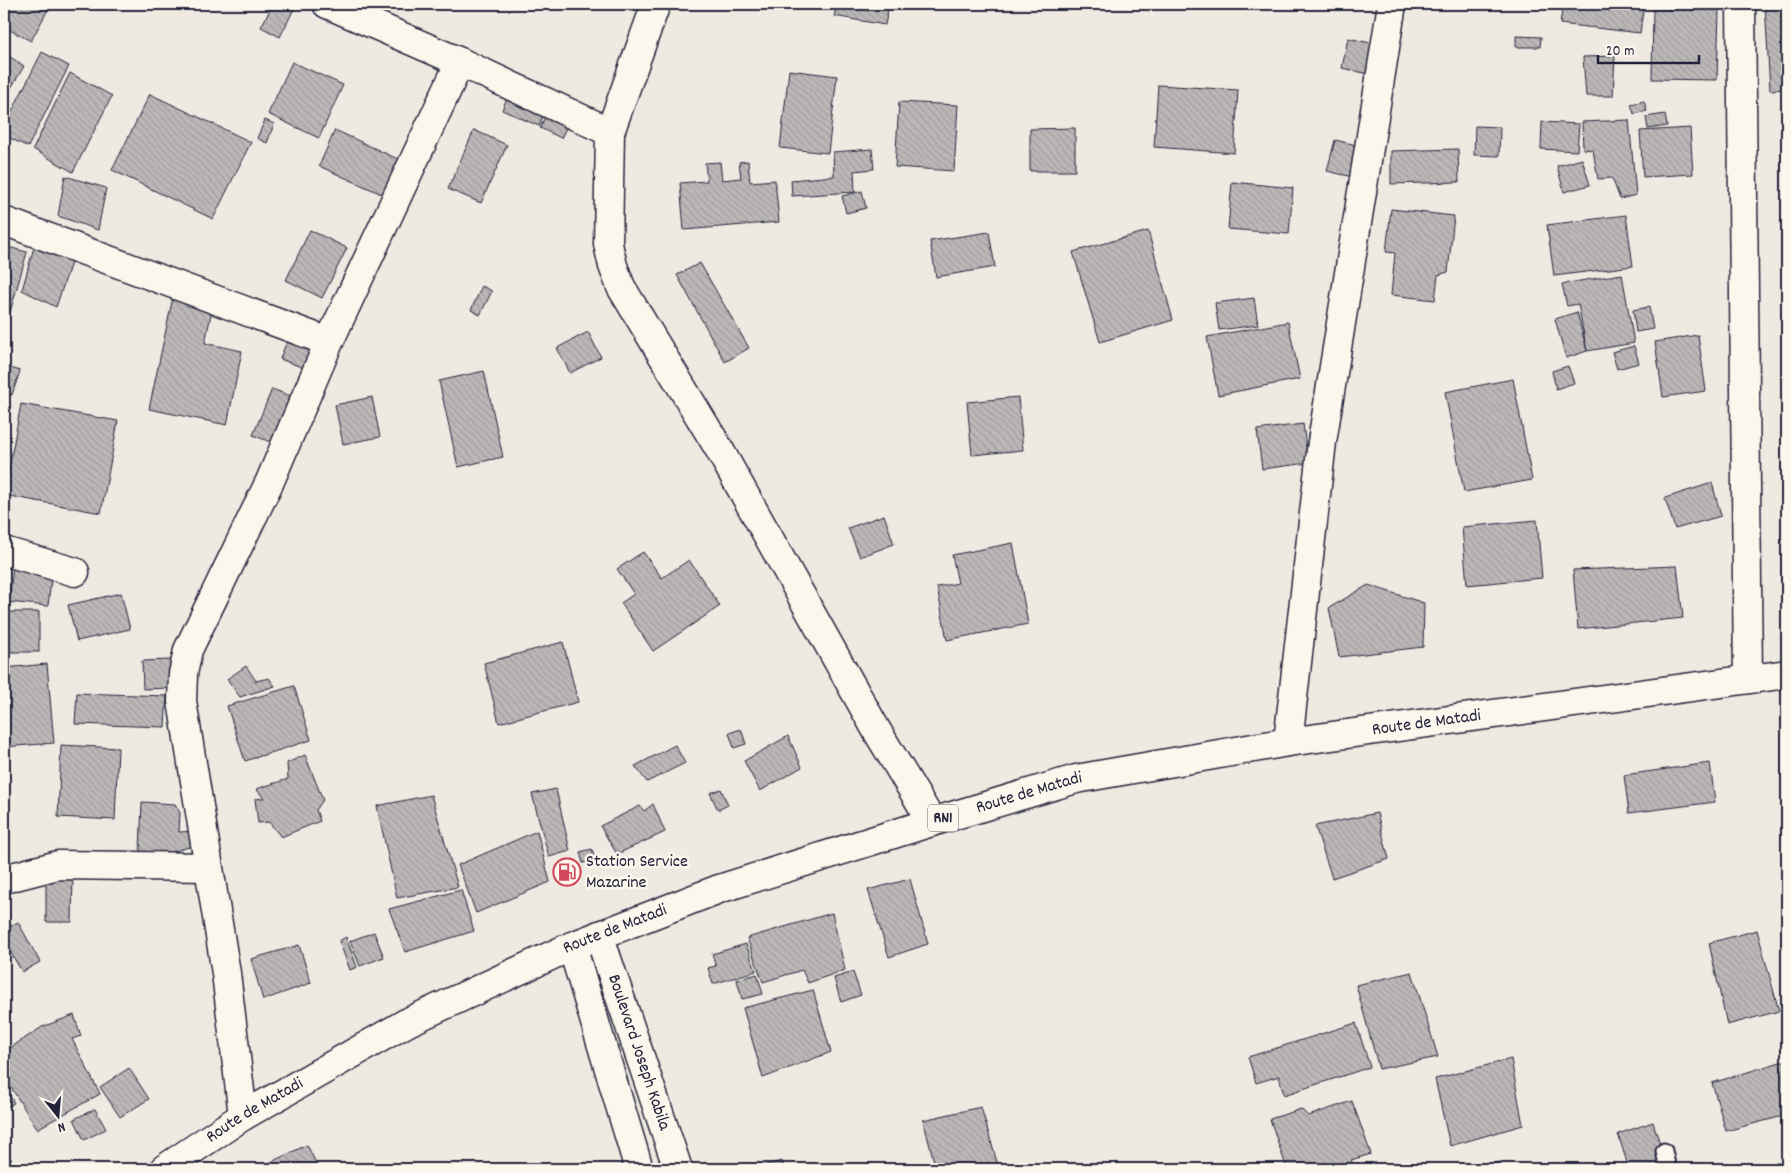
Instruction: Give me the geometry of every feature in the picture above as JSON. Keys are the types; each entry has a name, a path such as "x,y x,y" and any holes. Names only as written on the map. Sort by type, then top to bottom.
{"main road":[{"path":"327,4 460,62 610,132"},
{"path":"656,4 610,132 608,244 613,266 621,287 718,447 877,731 932,822"},
{"path":"1288,742 1322,442 1392,4"},
{"path":"1741,4 1748,679"},
{"path":"243,1116 226,973 182,701 183,674 188,650 270,481 330,342 460,62"},
{"path":"4,221 330,342"},
{"path":"4,551 75,572"},
{"name":"Route de Matadi","path":"164,1169 243,1116 408,1022 572,946 719,889 932,822 1076,779 1288,742 1787,674"},
{"path":"4,879 58,865 208,867"},
{"name":"Boulevard Joseph Kabila","path":"599,935 678,1169"},
{"name":"Boulevard Joseph Kabila","path":"572,946 639,1169"}],"lane":[{"path":"1664,1151 1668,1169"}],"building":[{"path":"4,4 51,4 31,41 4,27"},
{"path":"273,4 288,4 295,7 280,37 261,27"},
{"path":"837,4 889,4 885,25 834,16"},
{"path":"1563,4 1644,4 1640,33 1560,24"},
{"path":"1765,4 1787,4 1787,89 1770,90"},
{"path":"1653,9 1719,10 1717,80 1652,79"},
{"path":"1516,36 1541,37 1540,47 1516,47"},
{"path":"1348,38 1384,46 1378,76 1342,68"},
{"path":"42,52 69,66 28,147 4,135 4,127"},
{"path":"4,53 24,66 4,100"},
{"path":"1615,56 1613,96 1586,96 1583,57"},
{"path":"292,62 343,85 319,138 268,114"},
{"path":"789,70 837,76 828,153 780,148"},
{"path":"70,73 112,96 73,172 33,149"},
{"path":"1158,85 1238,90 1234,153 1154,147"},
{"path":"509,93 546,108 539,126 502,110"},
{"path":"150,94 251,142 213,219 112,170"},
{"path":"1644,101 1647,111 1634,114 1631,104"},
{"path":"899,102 958,105 954,171 895,167"},
{"path":"548,110 570,120 561,138 540,128"},
{"path":"1665,114 1667,126 1648,129 1646,117"},
{"path":"265,120 274,124 267,143 257,138"},
{"path":"1629,120 1636,195 1620,199 1612,178 1598,179 1593,150 1583,149 1582,122"},
{"path":"1542,122 1579,124 1577,151 1541,149"},
{"path":"1475,126 1500,127 1499,156 1474,155"},
{"path":"1075,128 1075,171 1030,171 1030,129"},
{"path":"1690,128 1693,174 1643,177 1640,131"},
{"path":"335,130 402,161 386,196 319,166"},
{"path":"474,130 507,145 481,203 448,189"},
{"path":"1335,140 1365,147 1357,178 1327,171"},
{"path":"872,149 874,169 854,171 855,192 792,196 791,180 834,176 833,152"},
{"path":"1458,149 1459,182 1391,184 1391,151"},
{"path":"1582,159 1590,185 1564,192 1557,166"},
{"path":"748,161 750,182 775,180 779,222 684,230 680,183 707,181 705,163 720,162 722,180 741,178 739,162"},
{"path":"65,176 106,188 98,230 58,216"},
{"path":"1232,182 1293,188 1289,234 1228,229"},
{"path":"862,191 866,208 846,213 842,196"},
{"path":"1391,209 1454,216 1448,272 1438,275 1435,300 1391,295 1395,253 1386,252"},
{"path":"1626,215 1633,266 1554,276 1547,225"},
{"path":"310,230 347,248 322,298 286,280"},
{"path":"1148,231 1173,320 1100,342 1073,252"},
{"path":"989,232 995,267 936,277 930,241"},
{"path":"36,240 73,257 56,307 22,290"},
{"path":"4,246 27,252 4,334"},
{"path":"700,263 749,348 725,362 677,275"},
{"path":"1622,274 1634,343 1587,351 1578,304 1567,306 1562,284"},
{"path":"482,286 492,291 480,315 471,310"},
{"path":"173,297 213,305 205,343 242,351 227,425 149,409"},
{"path":"1254,298 1258,325 1219,330 1215,303"},
{"path":"1649,307 1653,329 1636,332 1633,310"},
{"path":"1577,312 1587,351 1566,358 1555,319"},
{"path":"1288,322 1300,379 1218,395 1207,337"},
{"path":"588,332 601,357 570,373 557,348"},
{"path":"290,333 321,345 312,371 280,359"},
{"path":"1698,335 1706,391 1663,397 1655,342"},
{"path":"1634,346 1639,363 1617,369 1612,352"},
{"path":"4,366 20,371 12,395 4,393"},
{"path":"1568,366 1574,383 1556,389 1552,371"},
{"path":"484,371 503,457 458,467 439,381"},
{"path":"1513,379 1532,480 1464,492 1445,392"},
{"path":"272,389 299,399 280,446 253,435"},
{"path":"372,397 380,437 343,444 335,405"},
{"path":"1018,397 1023,450 972,455 967,402"},
{"path":"21,404 118,421 101,513 4,495"},
{"path":"1303,424 1308,463 1262,469 1257,430"},
{"path":"1712,483 1721,516 1675,529 1665,498"},
{"path":"884,515 894,544 860,557 848,528"},
{"path":"1537,520 1542,578 1467,585 1462,527"},
{"path":"1013,543 1028,624 947,640 937,587 958,583 952,555"},
{"path":"643,552 662,578 689,560 720,606 653,651 621,603 634,594 617,569"},
{"path":"1677,566 1683,618 1578,629 1573,570"},
{"path":"13,567 52,571 48,606 9,602"},
{"path":"1368,585 1424,603 1423,647 1339,657 1329,608"},
{"path":"121,593 130,629 77,641 68,605"},
{"path":"4,612 39,612 39,652 4,652"},
{"path":"563,642 578,702 499,723 484,663"},
{"path":"171,660 172,688 143,689 142,661"},
{"path":"47,664 54,743 4,747 4,668"},
{"path":"246,666 256,681 269,678 275,686 240,697 227,679"},
{"path":"294,686 311,740 245,761 227,706"},
{"path":"77,693 167,696 165,727 75,724"},
{"path":"741,729 746,744 734,748 729,733"},
{"path":"788,736 802,767 760,791 744,761"},
{"path":"61,745 118,748 115,820 58,817"},
{"path":"675,745 685,763 647,782 635,766"},
{"path":"305,755 323,800 316,810 320,821 281,837 269,822 258,823 255,799 264,798 256,789 288,779 287,763"},
{"path":"1710,763 1715,802 1629,813 1624,775"},
{"path":"556,789 570,851 549,857 532,794"},
{"path":"721,789 728,805 718,810 710,793"},
{"path":"431,795 458,887 397,898 377,806"},
{"path":"142,802 175,804 180,813 179,832 197,831 201,844 167,853 140,852"},
{"path":"653,804 665,832 617,854 600,826 640,806 644,811"},
{"path":"1377,813 1389,859 1332,878 1315,826"},
{"path":"537,831 550,882 476,913 458,865"},
{"path":"592,849 595,860 583,863 580,852"},
{"path":"46,873 73,873 72,922 46,922"},
{"path":"910,879 928,944 889,957 868,890"},
{"path":"461,890 474,931 405,952 389,909"},
{"path":"832,913 845,970 808,983 802,970 763,982 747,938"},
{"path":"18,922 40,962 22,972 10,951 4,945 4,930"},
{"path":"1757,930 1779,1011 1727,1025 1709,943"},
{"path":"374,932 384,957 360,966 350,941"},
{"path":"346,937 357,967 350,970 339,941"},
{"path":"746,944 756,971 713,984 708,968 716,966 712,954"},
{"path":"299,945 311,983 263,1000 251,959"},
{"path":"853,972 861,995 841,1002 834,978"},
{"path":"1412,972 1438,1057 1379,1069 1356,985"},
{"path":"757,974 763,994 742,999 737,980"},
{"path":"813,990 831,1052 763,1078 743,1008"},
{"path":"74,1015 81,1036 72,1039 100,1094 37,1129 4,1076 4,1052 42,1027"},
{"path":"1356,1023 1370,1067 1284,1095 1279,1076 1256,1083 1248,1057"},
{"path":"1511,1059 1523,1125 1450,1146 1435,1079"},
{"path":"1787,1060 1787,1115 1726,1131 1712,1083"},
{"path":"129,1068 149,1099 120,1117 100,1087"},
{"path":"4,1085 14,1103 4,1109"},
{"path":"1352,1101 1371,1154 1351,1160 1355,1169 1287,1169 1270,1119 1301,1109 1308,1116"},
{"path":"981,1107 999,1169 936,1169 923,1120"},
{"path":"95,1109 106,1129 84,1140 74,1119"},
{"path":"1653,1122 1668,1169 1629,1169 1618,1134"},
{"path":"307,1145 318,1167 315,1169 256,1169"},
{"path":"4,1148 17,1169 4,1169"},
{"path":"782,1161 784,1169 750,1169"},
{"path":"1500,1162 1503,1169 1472,1169"}],"place":[{"name":"Station Service Mazarine","path":"567,872"}]}
